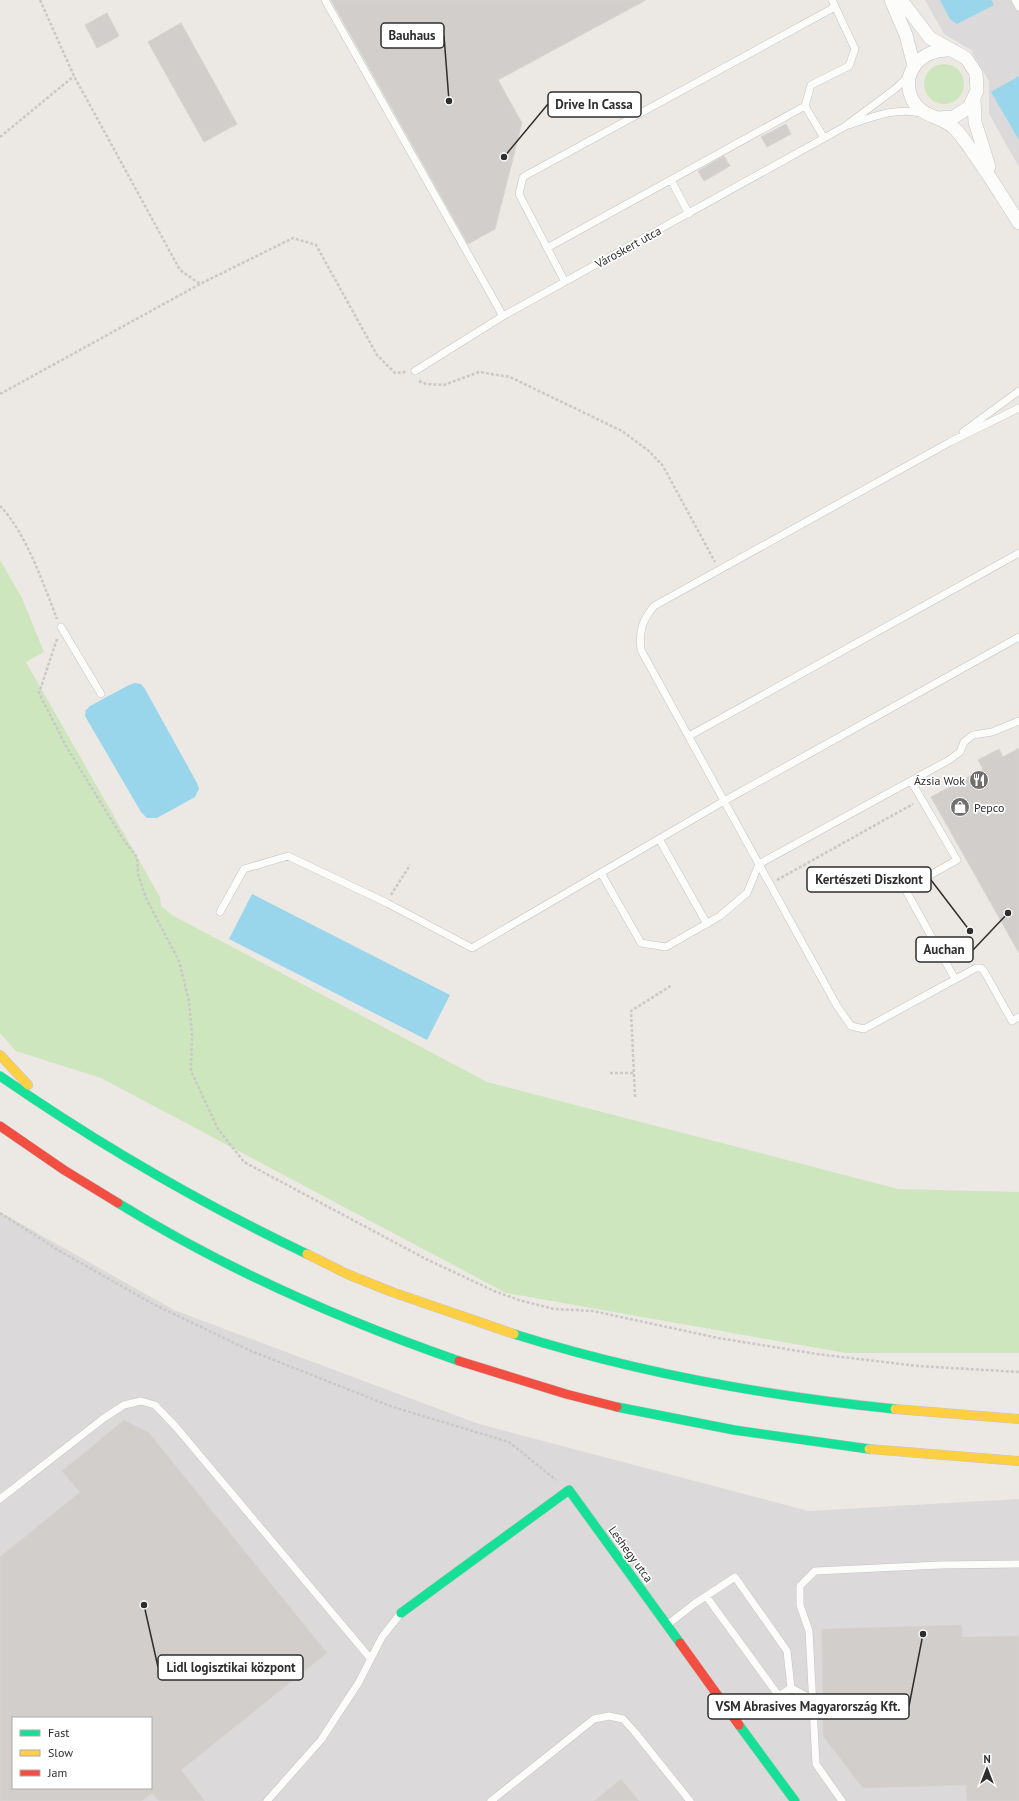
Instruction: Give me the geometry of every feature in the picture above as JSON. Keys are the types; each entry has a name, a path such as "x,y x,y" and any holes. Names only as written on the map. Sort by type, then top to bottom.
{"main road":[{"path":"0,1055 58,1116"},
{"path":"0,1076 58,1116 152,1174 267,1236 345,1273 426,1305 603,1358 719,1385 888,1409 1019,1419"},
{"path":"0,1126 98,1191 189,1243 270,1284 414,1345 490,1372 580,1397 719,1428 854,1448 936,1456 1019,1461"},
{"path":"401,1613 569,1490"},
{"name":"Leshegy utca","path":"569,1490 795,1801"}],"street":[{"path":"891,0 906,35 912,70 910,93 917,105 931,116 946,122 953,127 994,180 1019,223"},
{"path":"900,0 930,38 949,50 966,58 974,69 978,81 974,99 974,112 977,129 994,180"},
{"path":"912,70 926,55 933,51 949,50"},
{"path":"931,116 954,117 966,110 974,99"}],"lane":[{"path":"325,0 503,316"},
{"path":"1015,0 1019,7"},
{"path":"547,248 805,106 812,85 849,66 855,49 833,3 523,177 519,194 547,248 565,282"},
{"name":"Városkert utca","path":"413,375 503,316 844,127 895,89 912,70"},
{"path":"805,106 824,138"},
{"name":"Városkert utca","path":"844,127 894,112 910,110 931,116"},
{"path":"671,180 689,214"},
{"path":"950,442 1019,391"},
{"path":"1019,408 950,442 654,606 644,619 639,637 641,650 837,1006 851,1026 864,1029 976,968 981,968 1012,1021 1019,1017"},
{"path":"688,736 1019,553"},
{"path":"61,627 102,694"},
{"path":"220,912 244,869 288,856 387,903 472,948 724,801 1019,637"},
{"path":"601,873 641,942 666,947 720,916 747,893 759,864 954,756 960,752 964,742 972,735 992,732 1019,721"},
{"path":"911,781 957,860 905,889 956,979"},
{"path":"659,839 707,924"},
{"path":"0,1499 104,1418 124,1405 141,1401 155,1405 176,1427 370,1658"},
{"path":"842,1801 816,1764 809,1631 800,1605 800,1586 815,1571 940,1565 1019,1564"},
{"path":"667,1625 706,1596 735,1577 787,1650 791,1688"},
{"path":"706,1596 779,1696 791,1688"},
{"path":"267,1801 321,1740 359,1682 382,1637 401,1613"},
{"path":"791,1688 812,1699"},
{"path":"491,1801 594,1719 609,1716 622,1719 634,1731 690,1801"}],"path":[{"path":"40,0 74,76 180,270 200,284"},
{"path":"0,137 74,76"},
{"path":"0,394 200,284 293,238 316,245 377,355 395,373 403,372 413,375 426,384 444,385 479,372 510,377 622,430 648,451 663,466 719,570"},
{"path":"403,372 413,375"},
{"path":"0,506 10,516 37,568 61,627 39,693 66,746 123,838 137,857 138,874 146,898 179,961 189,1001 192,1034 191,1071 218,1129 244,1162 426,1259 494,1291 519,1300 554,1309 593,1311 718,1338 817,1354 918,1366 1019,1372"},
{"path":"770,884 922,799"},
{"path":"387,903 410,865"},
{"path":"635,1097 630,1011 672,985"},
{"path":"610,1073 634,1073"},
{"path":"0,1212 58,1250 153,1304 251,1351 393,1407 510,1442 569,1490"}],"shaded area":[{"path":"925,0 1019,0 1019,167 989,114 989,81 971,50 944,34"},
{"path":"0,1212 174,1310 479,1424 808,1511 1019,1499 1019,1801 0,1801"}],"green space":[{"path":"944,64 958,70 964,84 958,98 944,104 930,98 924,84 930,70"},
{"path":"0,560 22,598 44,652 26,662 160,897 161,906 172,915 487,1082 898,1189 1019,1192 1019,1353 846,1353 506,1293 101,1078 16,1051 0,1033"}],"water":[{"path":"940,0 991,0 994,5 957,24 950,19"},
{"path":"1019,76 1019,140 991,92"},
{"path":"135,683 141,684 145,689 199,789 195,797 157,818 147,818 141,812 85,716 86,710 90,706"},
{"path":"252,894 450,995 427,1040 229,939"}],"building":[{"path":"331,0 646,0 498,80 522,123 495,229 468,244"},
{"path":"107,13 119,36 97,48 85,25"},
{"path":"181,23 237,124 204,142 148,42"},
{"path":"786,124 791,134 767,147 761,137"},
{"path":"724,156 730,166 704,181 698,171"},
{"path":"1019,748 1019,953 931,797 983,769 978,760 999,749 1003,757"},
{"path":"124,1420 149,1433 327,1653 181,1770 205,1801 159,1801 152,1793 142,1801 0,1801 0,1557 80,1492 62,1471"},
{"path":"962,1625 962,1637 1019,1636 1019,1801 967,1801 966,1785 863,1788 823,1736 822,1629"},
{"path":"621,1779 639,1801 594,1801"}],"traffic: fast":[{"path":"0,1076 112,1149 189,1193 307,1254"},
{"path":"118,1203 200,1250 284,1291 371,1328 459,1361"},
{"path":"514,1334 608,1360 703,1381 750,1390 847,1404 895,1409"},
{"path":"617,1407 734,1430 869,1449"},
{"path":"401,1613 569,1490 680,1643"},
{"path":"739,1725 795,1801"}],"traffic: slow":[{"path":"0,1055 28,1085"},
{"path":"307,1254 347,1274 392,1292 514,1334"},
{"path":"895,1409 1019,1419"},
{"path":"869,1449 1019,1461"}],"traffic: jam":[{"path":"0,1126 64,1170 118,1203"},
{"path":"459,1361 566,1394 617,1407"},
{"path":"680,1643 739,1725"}],"place":[{"name":"Bauhaus","path":"449,101"},
{"name":"Drive In Cassa","path":"504,157"},
{"name":"Ázsia Wok","path":"979,780"},
{"name":"Pepco","path":"960,807"},
{"name":"Auchan","path":"1008,913"},
{"name":"Kertészeti Diszkont","path":"970,931"},
{"name":"Lidl logisztikai központ","path":"144,1605"},
{"name":"VSM Abrasives Magyarország Kft.","path":"923,1634"}]}
